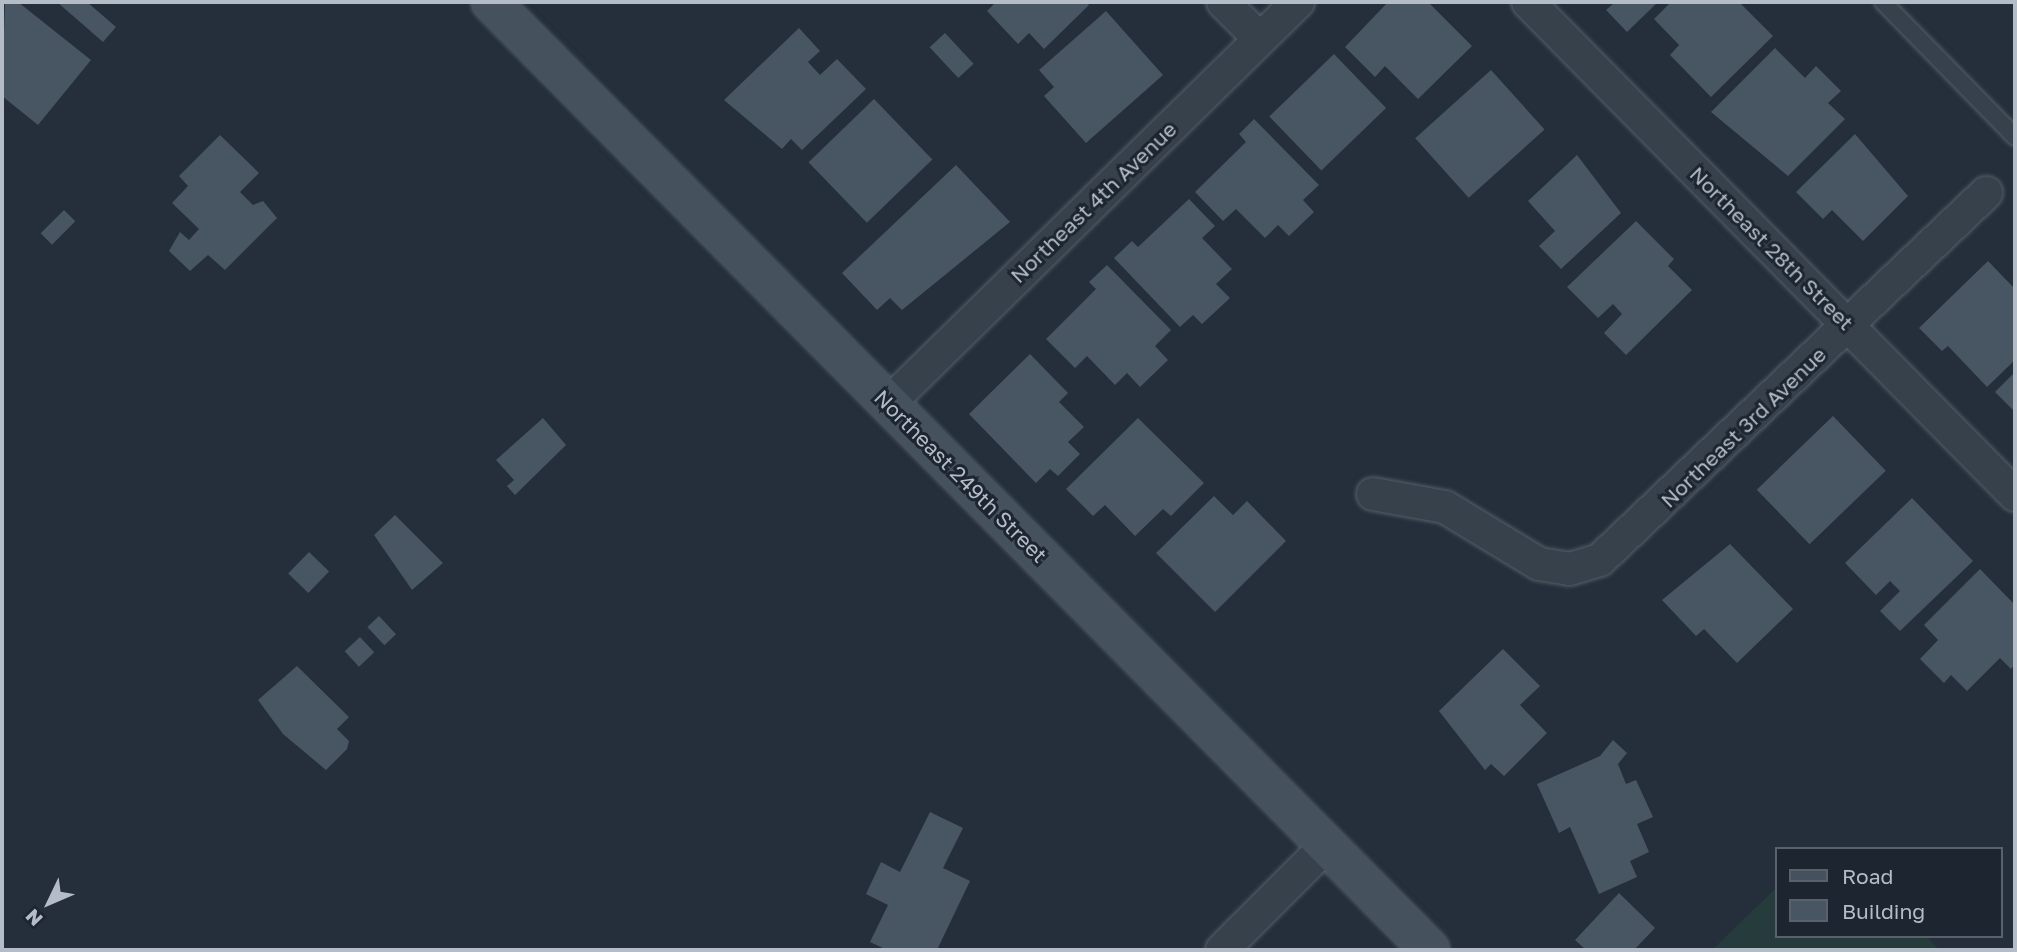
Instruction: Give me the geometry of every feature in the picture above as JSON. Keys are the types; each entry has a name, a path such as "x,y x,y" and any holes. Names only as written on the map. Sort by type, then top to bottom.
{"street":[{"name":"Northeast 249th Street","path":"491,2 1430,950"},
{"path":"1223,2 1260,39"},
{"name":"Northeast 4th Avenue","path":"889,403 1298,2"},
{"name":"Northeast 28th Street","path":"1528,2 2015,495"},
{"name":"Northeast 3rd Avenue","path":"1373,494 1445,507 1539,564 1586,566 1612,552 1986,193"},
{"path":"1222,950 1326,846"}],"lane":[{"path":"1883,2 2015,137"}],"green space":[{"path":"1776,888 1776,938 1928,938 1940,950 1712,950"}],"building":[{"path":"5,2 18,2 91,60 38,125 2,96"},
{"path":"57,2 87,2 116,27 103,42"},
{"path":"996,2 1086,2 1089,5 1044,49 1029,33 1018,44 987,11"},
{"path":"1388,2 1428,2 1472,46 1418,99 1385,66 1375,77 1345,47"},
{"path":"1615,2 1658,2 1627,32 1606,10"},
{"path":"1671,2 1739,2 1773,36 1711,97 1670,55 1679,45 1654,19"},
{"path":"1106,11 1163,75 1086,143 1044,96 1054,87 1039,70"},
{"path":"799,28 820,51 808,62 820,75 837,59 866,89 802,150 791,139 782,149 724,100"},
{"path":"945,33 974,64 958,78 930,47"},
{"path":"1775,48 1805,78 1816,66 1841,91 1828,103 1845,119 1788,176 1711,112"},
{"path":"1334,54 1386,108 1321,170 1269,117"},
{"path":"1491,70 1545,129 1469,198 1415,138"},
{"path":"874,99 932,159 867,223 809,162"},
{"path":"1254,119 1319,185 1303,200 1314,212 1289,236 1278,225 1265,238 1236,209 1223,221 1195,192 1246,142 1239,134"},
{"path":"1855,134 1908,196 1863,241 1832,210 1823,219 1796,192"},
{"path":"220,135 259,173 240,192 253,205 263,201 277,218 225,270 208,255 190,271 169,251 180,232 189,240 199,229 172,203 188,186 179,176"},
{"path":"1577,155 1621,213 1561,269 1539,246 1555,231 1528,201"},
{"path":"956,165 1010,222 902,310 890,298 877,310 842,273"},
{"path":"1189,199 1215,226 1202,238 1232,269 1216,284 1230,298 1202,324 1193,315 1180,327 1114,258 1132,241 1138,247"},
{"path":"64,210 75,221 52,245 41,233"},
{"path":"1636,221 1674,259 1668,266 1692,290 1626,355 1604,333 1622,314 1613,304 1598,318 1567,287"},
{"path":"1988,261 2015,289 2015,360 1987,387 1948,346 1942,351 1919,328"},
{"path":"1107,265 1171,330 1155,346 1168,360 1140,387 1127,373 1115,385 1087,356 1075,368 1046,339 1096,289 1089,282"},
{"path":"1030,354 1068,393 1059,402 1084,427 1068,442 1080,454 1058,476 1050,469 1036,483 969,414"},
{"path":"2015,372 2015,412 1995,392"},
{"path":"1833,416 1886,471 1810,544 1757,490"},
{"path":"543,418 566,445 515,495 507,486 514,480 496,460"},
{"path":"1138,418 1204,483 1171,516 1163,509 1135,536 1105,505 1093,516 1066,489"},
{"path":"1214,496 1233,515 1247,501 1286,541 1215,612 1156,553"},
{"path":"1912,498 1973,561 1900,631 1880,611 1900,591 1890,581 1876,595 1845,563"},
{"path":"395,515 443,563 412,590 374,535"},
{"path":"1730,544 1793,609 1737,663 1704,629 1696,636 1662,600"},
{"path":"309,552 329,571 308,593 288,574"},
{"path":"1980,569 2015,605 2015,664 2011,669 2000,658 1967,691 1951,675 1944,683 1920,659 1938,640 1924,625"},
{"path":"379,616 396,634 384,645 367,627"},
{"path":"360,637 374,652 359,667 345,651"},
{"path":"1503,649 1540,686 1520,705 1547,733 1504,776 1491,764 1485,770 1439,711"},
{"path":"297,666 349,717 337,729 349,741 347,749 326,770 283,734 258,700"},
{"path":"1613,740 1627,753 1618,764 1626,784 1636,780 1653,817 1637,824 1649,852 1630,861 1637,877 1599,894 1570,827 1559,833 1537,784 1600,756"},
{"path":"930,812 963,828 943,868 970,881 937,950 887,950 870,942 888,905 866,894 881,862 900,872"},
{"path":"1619,893 1655,928 1634,950 1586,950 1575,940"}]}
